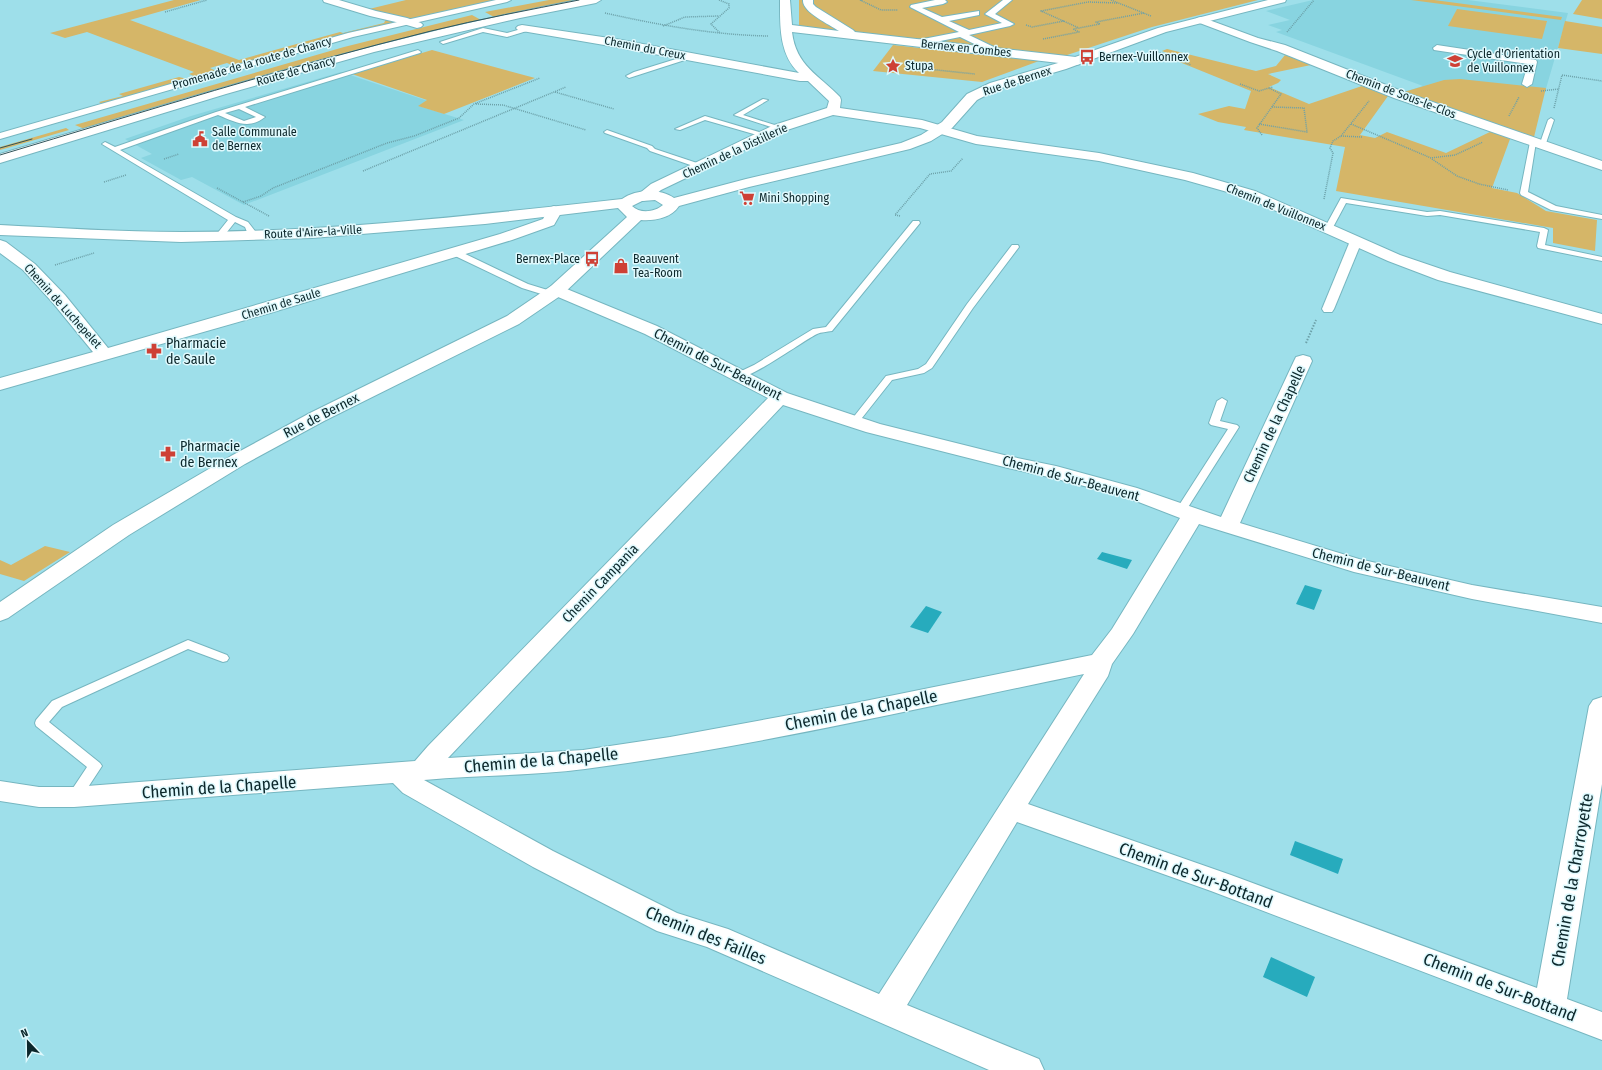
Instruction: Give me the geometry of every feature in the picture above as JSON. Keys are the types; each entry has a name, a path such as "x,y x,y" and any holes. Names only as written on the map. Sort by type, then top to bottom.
{"street":[{"path":"328,0 374,14 412,23"},
{"name":"Promenade de la route de Chancy","path":"0,136 298,50 507,0"},
{"name":"Route de Chancy","path":"0,144 412,23 540,0"},
{"name":"Route de Chancy","path":"0,159 391,44 493,19 596,0"},
{"path":"785,0 787,32 792,54 802,68 835,100 835,105 832,112"},
{"name":"Bernex en Combes","path":"808,0 808,4 812,9 857,37"},
{"path":"914,7 943,2 939,0"},
{"path":"989,14 1008,0"},
{"name":"Rue de Bernex","path":"671,203 740,184 888,151 913,143 941,129 953,120 966,102 978,93 1003,83 1076,61 1143,36 1281,0"},
{"path":"914,7 941,20 996,51"},
{"path":"941,20 979,11 1010,24"},
{"name":"Chemin de Sous-le-Clos","path":"1201,20 1254,40 1281,48 1399,95 1602,166"},
{"path":"922,43 1010,24"},
{"name":"Chemin du Creux","path":"525,29 616,42 800,77 811,77"},
{"name":"Bernex en Combes","path":"787,32 922,43 1076,61"},
{"path":"1437,48 1533,62 1528,84"},
{"name":"Chemin du Creux","path":"767,71 802,68"},
{"name":"Chemin de Vuillonnex","path":"832,112 922,124 976,140 1105,158 1203,180 1250,194 1394,258 1444,276 1602,319"},
{"name":"Chemin de la Distillerie","path":"626,203 632,199 642,196 656,187 772,132 832,112"},
{"path":"626,203 625,209 638,215 654,215 664,212 670,208 671,203 661,197 642,196"},
{"name":"Route d'Aire-la-Ville","path":"1,240 96,234 181,236 252,235 371,229 626,203"},
{"name":"Chemin de Saule","path":"0,384 105,355 545,224 550,220 554,211"},
{"name":"Rue de Bernex","path":"0,613 121,530 232,463 317,417 513,320 554,292 604,248 638,215"},
{"name":"Chemin de Luchepelet","path":"1,240 44,283 105,355"},
{"path":"1328,309 1356,241"},
{"name":"Chemin de Sur-Beauvent","path":"554,292 651,330 780,397 874,428 1130,492 1187,512 1354,565 1472,592 1602,616"},
{"name":"Chemin de la Chapelle","path":"1228,525 1303,361"},
{"name":"Chemin Campania","path":"411,772 437,753 780,397"},
{"path":"886,1011 1011,809 1096,676 1100,662 1121,634 1187,512"},
{"name":"Chemin de la Chapelle","path":"3,795 74,797 569,761 608,756 875,708 1100,662"},
{"name":"Chemin de la Charroyette","path":"1550,1005 1602,706"},
{"name":"Chemin des Failles","path":"411,772 413,786 544,859 668,922 717,938 1027,1070"},
{"name":"Chemin de Sur-Bottand","path":"1011,809 1221,883 1550,1005 1602,1026"}],"lane":[{"path":"443,42 483,30 507,35 525,29"},
{"path":"115,149 218,113 418,52"},
{"path":"629,76 642,71 672,64 689,57"},
{"path":"765,100 737,115 772,132"},
{"path":"218,113 244,123 262,117 239,107"},
{"path":"714,113 772,132"},
{"path":"678,129 705,118 772,132"},
{"path":"1551,120 1538,144 1524,193 1554,208 1602,217"},
{"path":"607,132 650,147 652,150 702,166"},
{"path":"104,144 115,149 218,211 233,219 242,221 251,230 252,235"},
{"path":"1323,227 1344,200 1427,214 1440,213 1544,230 1541,246 1602,259"},
{"path":"220,235 233,219"},
{"path":"738,376 757,367 816,332 829,329 916,222"},
{"path":"855,421 889,378 921,370 929,366 970,306 1015,247"},
{"path":"454,252 525,286 554,292"},
{"path":"1187,512 1234,427 1214,422 1222,401"},
{"path":"74,797 95,766 42,723 57,704 188,644 222,658"}],"path":[{"path":"165,12 207,0"},
{"path":"719,0 729,4 729,8 711,24 720,33"},
{"path":"862,0 860,0 881,10 898,10 914,7"},
{"path":"1111,0 1156,18"},
{"path":"1287,32 1314,0"},
{"path":"1079,28 1041,11 1088,2 1117,2"},
{"path":"600,12 688,30 746,36 787,32"},
{"path":"1040,39 1079,32 1073,29 1100,24 1096,22 1144,13"},
{"path":"663,26 685,17 719,16"},
{"path":"1010,24 1020,22 1032,28 1064,21"},
{"path":"922,43 908,67 981,75"},
{"path":"1150,49 1191,65"},
{"path":"1551,120 1562,75 1602,81"},
{"path":"218,211 261,196 273,188 388,143 414,136 459,118 474,104 540,78"},
{"path":"1240,84 1260,91 1273,88"},
{"path":"363,171 566,87"},
{"path":"1323,227 1333,153 1330,148 1332,141 1341,136 1381,87"},
{"path":"1262,135 1257,128 1281,94 1269,88"},
{"path":"1537,91 1559,89"},
{"path":"554,92 614,109"},
{"path":"1509,116 1522,93"},
{"path":"474,104 503,105 586,130"},
{"path":"1259,124 1307,132 1304,108 1272,107"},
{"path":"1351,124 1431,158 1457,176 1479,184 1524,193"},
{"path":"1341,136 1362,137"},
{"path":"1431,158 1455,155 1483,142"},
{"path":"916,222 918,219 894,215 930,174 951,171 963,158"},
{"name":"Chemin de la Chapelle","path":"1303,361 1300,356 1320,311 1328,309"}],"shaded area":[{"path":"174,0 201,0 130,20 239,60 340,32 343,33 384,23 386,19 399,21 234,66 227,63 210,68 216,71 196,77 189,74 194,72 87,32 65,38 50,33"},
{"path":"406,0 498,0 409,19 398,18 365,10"},
{"path":"549,0 584,0 494,17 485,12"},
{"path":"799,0 1258,0 1152,27 1061,57 799,26"},
{"name":"Cycle d'Orientation de Vuillonnex","path":"1313,0 1468,0 1568,13 1545,92 1404,92 1423,86 1276,32 1282,30 1268,25 1290,20 1266,11"},
{"path":"1411,0 1434,0 1562,17 1561,20"},
{"path":"1582,0 1602,0 1602,19 1573,14"},
{"path":"1457,9 1547,21 1542,39 1448,26"},
{"path":"472,15 481,20 382,44 87,130 75,125 344,47"},
{"path":"1565,21 1602,27 1602,54 1558,48"},
{"path":"893,45 1039,61 982,82 873,71"},
{"path":"1167,49 1256,71 1276,66 1285,55 1311,65 1268,74 1281,80 1269,87 1309,104 1362,86 1388,96 1360,135 1375,138 1387,132 1446,153 1492,131 1510,139 1492,188 1517,193 1546,211 1597,220 1595,251 1553,243 1553,228 1336,191 1345,147 1244,130 1246,127 1218,122 1198,114 1229,106 1245,109 1251,91 1172,59 1179,58 1162,51"},
{"path":"432,50 535,78 444,114 418,106 427,100 352,74"},
{"path":"341,72 428,101 419,106 464,120 244,205 192,177 181,180 141,158 152,154 125,139 191,116"},
{"path":"179,77 187,79 102,104 99,102 123,96 119,94"},
{"path":"1460,79 1546,88 1534,137 1404,92 1444,80"},
{"path":"66,128 69,130 0,150 0,147"},
{"path":"45,546 70,552 24,581 0,574 0,560 11,565"},
{"path":"1102,552 1132,560 1127,569 1097,559"},
{"path":"1305,585 1322,590 1314,610 1296,604"},
{"path":"926,606 942,612 928,633 910,627"},
{"path":"1295,841 1343,859 1338,874 1290,855"},
{"path":"1271,957 1315,977 1307,997 1263,977"}],"tram line":[{"path":"0,155 215,90 377,45 468,22 579,0"},
{"path":"0,148 32,139"}],"place":[{"name":"Bernex-Vuillonnex","path":"1087,57"},
{"name":"Cycle d'Orientation de Vuillonnex","path":"1455,61"},
{"name":"Stupa","path":"893,66"},
{"name":"Salle Communale de Bernex","path":"200,139"},
{"name":"Mini Shopping","path":"747,198"},
{"name":"Bernex-Place","path":"592,259"},
{"name":"Beauvent Tea-Room","path":"621,266"},
{"name":"Pharmacie de Saule","path":"154,351"},
{"name":"Pharmacie de Bernex","path":"168,454"}]}
